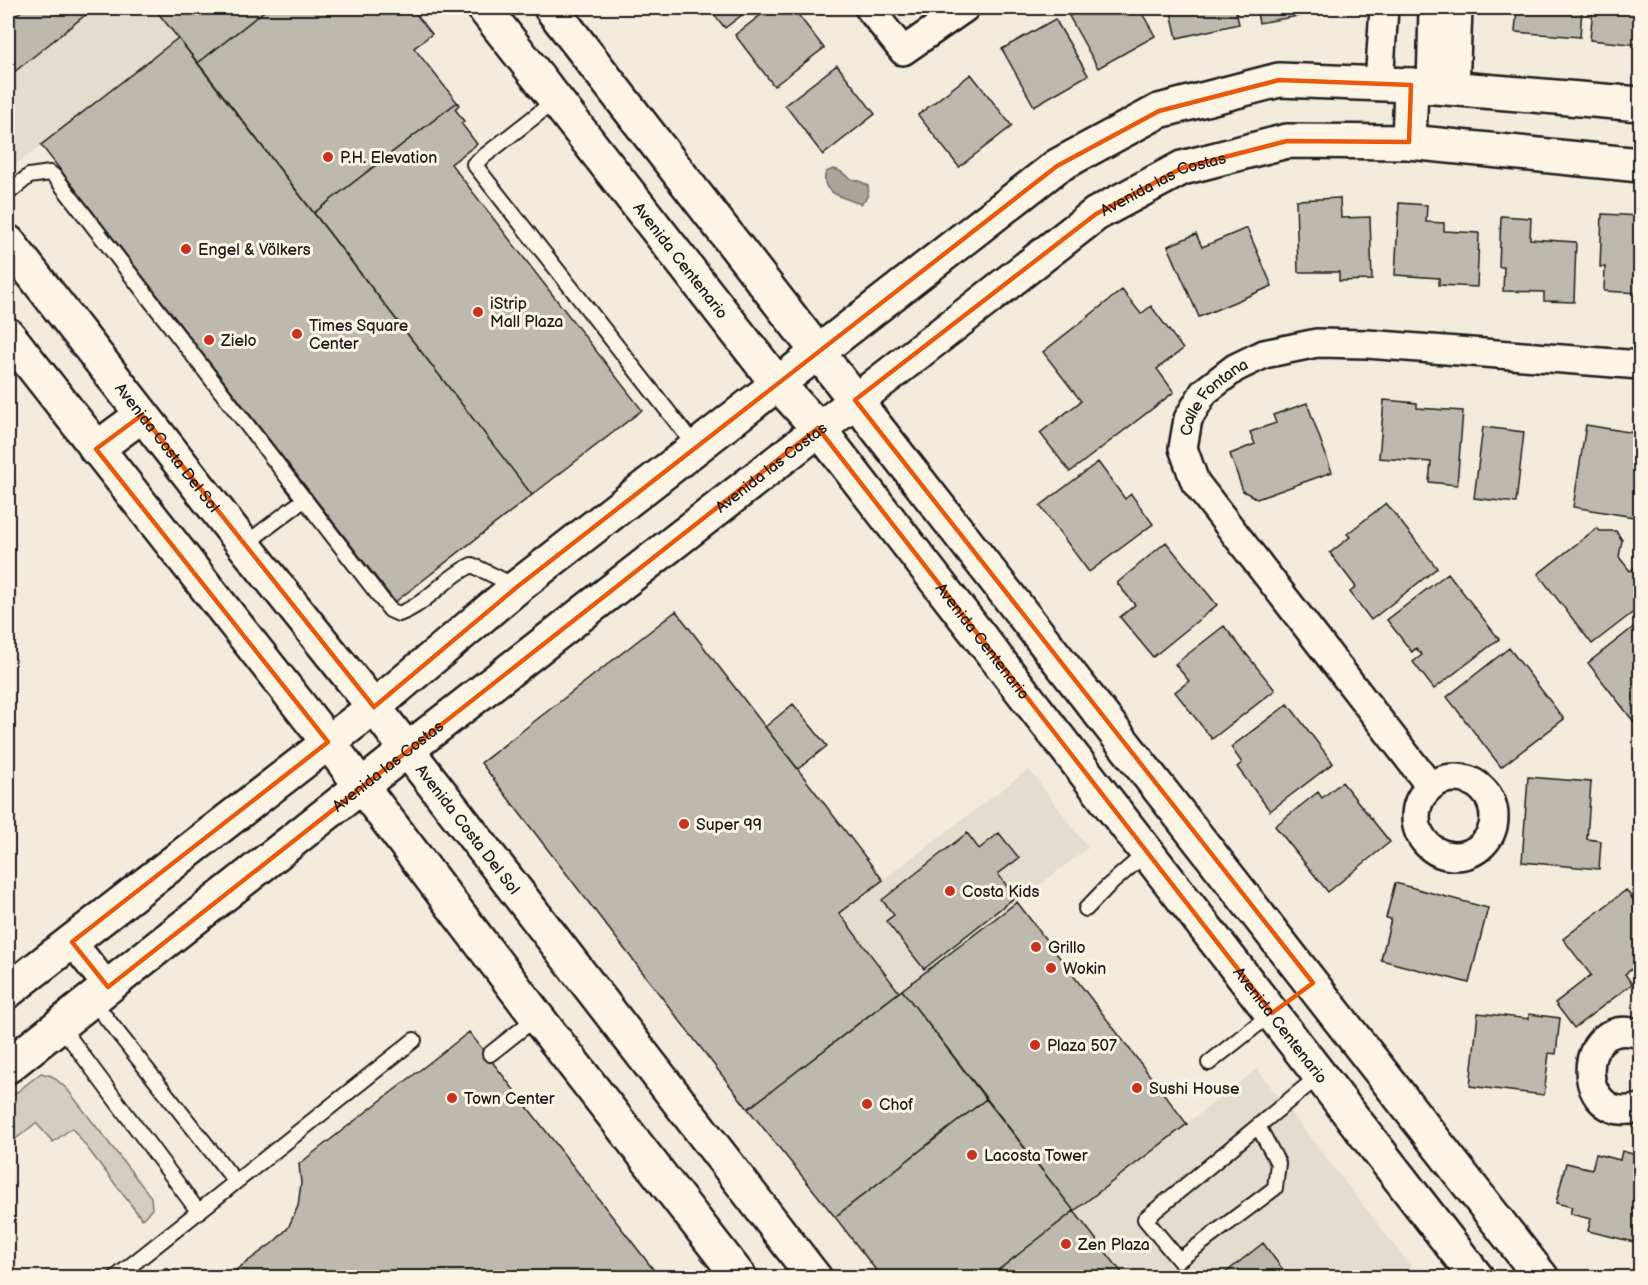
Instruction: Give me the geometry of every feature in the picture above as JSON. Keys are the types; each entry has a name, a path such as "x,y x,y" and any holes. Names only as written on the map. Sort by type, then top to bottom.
{"street":[{"name":"Avenida Centenario","path":"484,8 777,383 819,428 1477,1278"},
{"path":"551,8 1542,1278"},
{"path":"869,8 903,51 965,8"},
{"path":"1378,84 1384,8"},
{"path":"1432,87 1433,8"},
{"path":"1409,142 1432,87 1458,8"},
{"path":"8,991 374,706 517,587 1057,166 1159,111 1279,80 1432,87 1641,104"},
{"name":"Avenida las Costas","path":"8,1066 407,750 1096,214 1182,168 1287,141 1409,142 1641,165"},
{"name":"Avenida Costa Del Sol","path":"8,242 244,545 374,706 815,1278"},
{"path":"8,335 328,742 537,1017 740,1278"},
{"name":"Calle Fontana","path":"1430,786 1195,482 1183,448 1188,419 1204,392 1235,368 1264,354 1317,343 1367,344 1641,365"},
{"path":"96,449 142,415"},
{"path":"72,942 100,994"},
{"path":"1272,1013 1312,983"},
{"path":"1641,1034 1625,1031 1601,1041 1593,1052 1589,1064 1591,1083 1602,1099 1612,1106 1625,1110 1641,1108"}],"lane":[{"path":"557,99 474,164 696,447"},
{"path":"8,193 29,177 50,173 56,178 390,610 399,614 413,609 457,572 472,565 517,587"},
{"path":"244,545 305,499"},
{"path":"1086,909 1147,852"},
{"path":"100,994 235,1181"},
{"path":"1209,1063 1272,1013"},
{"path":"490,1054 537,1017"},
{"path":"60,1025 198,1211"},
{"path":"115,1278 414,1040"},
{"path":"1258,1126 1278,1163 1275,1188 1179,1260 1145,1219 1258,1126 1320,1075"}],"highlighted area":[{"path":"1279,80 1411,85 1409,142 1287,141 1182,168 1096,214 855,400 1313,983 1272,1013 818,428 108,987 72,942 328,742 96,449 142,415 374,707 517,587 1057,166 1159,111"}],"shaded area":[{"path":"8,8 154,8 178,38 8,171"},
{"path":"833,169 868,186 869,191 861,204 835,194 826,185 826,172"},
{"name":"Costa Kids","path":"1029,769 1088,848 899,992 839,913"},
{"path":"1257,1069 1419,1277 988,1278 1074,1211"},
{"path":"41,1073 52,1076 67,1089 151,1197 152,1209 142,1219 72,1128 53,1142 36,1123 8,1145 8,1099"}],"building":[{"path":"25,8 94,8 8,77 8,22"},
{"path":"154,8 268,8 198,63"},
{"name":"P.H. Elevation","path":"268,8 383,8 388,13 395,8 411,8 432,34 414,48 457,102 314,213 198,63"},
{"path":"709,8 751,8 725,28"},
{"path":"770,8 793,8 824,48 774,86 735,35"},
{"path":"1084,8 1139,8 1155,36 1098,68 1069,16"},
{"path":"1170,8 1235,8 1239,24 1177,38"},
{"path":"1256,8 1320,8 1321,12 1259,23"},
{"path":"1517,8 1582,8 1580,37 1515,32"},
{"path":"1593,8 1640,8 1640,45 1590,40"},
{"path":"1055,19 1088,75 1034,106 1002,49"},
{"name":"Times Square Center","path":"178,38 532,495 395,602 41,145"},
{"path":"837,65 875,114 823,155 785,105"},
{"path":"971,74 1012,126 959,167 918,115"},
{"name":"iStrip Mall Plaza","path":"457,102 459,105 455,109 464,121 461,123 477,144 451,164 642,410 532,495 314,213"},
{"path":"1340,198 1341,218 1370,217 1372,280 1339,281 1339,272 1298,272 1296,200"},
{"path":"1399,203 1427,205 1426,222 1444,223 1444,231 1479,233 1477,287 1439,285 1439,278 1395,275"},
{"path":"1602,214 1640,216 1640,293 1604,291 1605,267 1600,267"},
{"path":"1501,216 1531,218 1530,239 1576,242 1574,302 1544,301 1544,292 1503,291 1504,267 1499,267"},
{"path":"1247,228 1272,286 1199,317 1168,246 1196,234 1202,247"},
{"path":"1122,290 1141,314 1151,306 1183,349 1157,369 1174,392 1070,472 1040,433 1081,401 1043,352"},
{"path":"1384,400 1417,403 1417,408 1463,411 1457,485 1429,482 1431,462 1379,458"},
{"path":"1307,403 1332,472 1257,499 1243,491 1230,454 1255,444 1250,432 1276,423 1273,415"},
{"path":"1586,425 1640,434 1640,518 1573,507"},
{"path":"1483,427 1524,432 1516,503 1474,498"},
{"path":"1098,462 1125,499 1131,494 1153,524 1089,572 1040,506"},
{"path":"1386,503 1437,568 1371,620 1350,592 1356,587 1330,553 1350,537 1347,534"},
{"path":"1597,528 1600,531 1616,531 1622,540 1619,557 1630,571 1640,563 1640,607 1592,644 1538,574"},
{"path":"1166,542 1217,605 1153,657 1120,617 1135,605 1117,583"},
{"path":"1448,573 1499,639 1434,689 1413,662 1422,655 1416,648 1412,652 1387,620"},
{"name":"Super 99","path":"676,611 883,880 839,913 899,992 748,1109 481,763"},
{"path":"1640,622 1640,725 1638,727 1588,663"},
{"path":"1224,626 1275,690 1212,739 1175,692 1189,681 1175,664"},
{"path":"1509,648 1564,719 1501,767 1447,697"},
{"path":"793,704 827,746 798,769 765,727"},
{"path":"1288,704 1333,763 1270,811 1237,767 1242,763 1231,747"},
{"path":"1528,777 1591,782 1587,839 1601,841 1599,869 1522,862"},
{"path":"1342,782 1390,842 1328,892 1275,826 1318,792 1322,798"},
{"path":"967,833 979,849 999,833 1019,858 998,874 1015,897 924,969 886,921 894,915 882,900"},
{"path":"1395,883 1488,908 1469,983 1381,960 1391,919 1386,918"},
{"path":"1626,890 1640,909 1640,963 1625,974 1632,984 1574,1028 1555,1003 1591,975 1563,939"},
{"name":"Plaza 507","path":"1017,902 1187,1124 1074,1211 902,990"},
{"name":"Chof","path":"902,990 986,1099 835,1217 748,1109"},
{"path":"1478,1013 1529,1019 1529,1014 1560,1018 1556,1054 1549,1053 1544,1095 1470,1086"},
{"name":"Town Center","path":"469,1032 660,1278 215,1278 229,1275 274,1242 288,1228 298,1206 301,1183 299,1164"},
{"name":"Lacosta Tower","path":"986,1099 1074,1211 988,1278 882,1278 835,1217"},
{"path":"1622,1151 1640,1156 1640,1216 1634,1242 1588,1231 1591,1219 1570,1214 1572,1207 1556,1203 1566,1163 1592,1169 1596,1154 1620,1160"},
{"name":"Zen Plaza","path":"1074,1211 1126,1278 988,1278"},
{"path":"1263,1243 1289,1278 1219,1278"},
{"path":"165,1268 184,1276 194,1278 153,1278"}],"place":[{"name":"P.H. Elevation","path":"328,157"},
{"name":"Engel & Völkers","path":"186,249"},
{"name":"iStrip Mall Plaza","path":"478,312"},
{"name":"Times Square Center","path":"297,334"},
{"name":"Zielo","path":"209,340"},
{"name":"Super 99","path":"684,824"},
{"name":"Costa Kids","path":"950,891"},
{"name":"Grillo","path":"1036,947"},
{"name":"Wokin","path":"1051,968"},
{"name":"Plaza 507","path":"1035,1045"},
{"name":"Sushi House","path":"1137,1088"},
{"name":"Town Center","path":"452,1098"},
{"name":"Chof","path":"867,1104"},
{"name":"Lacosta Tower","path":"972,1155"},
{"name":"Zen Plaza","path":"1066,1244"}]}
